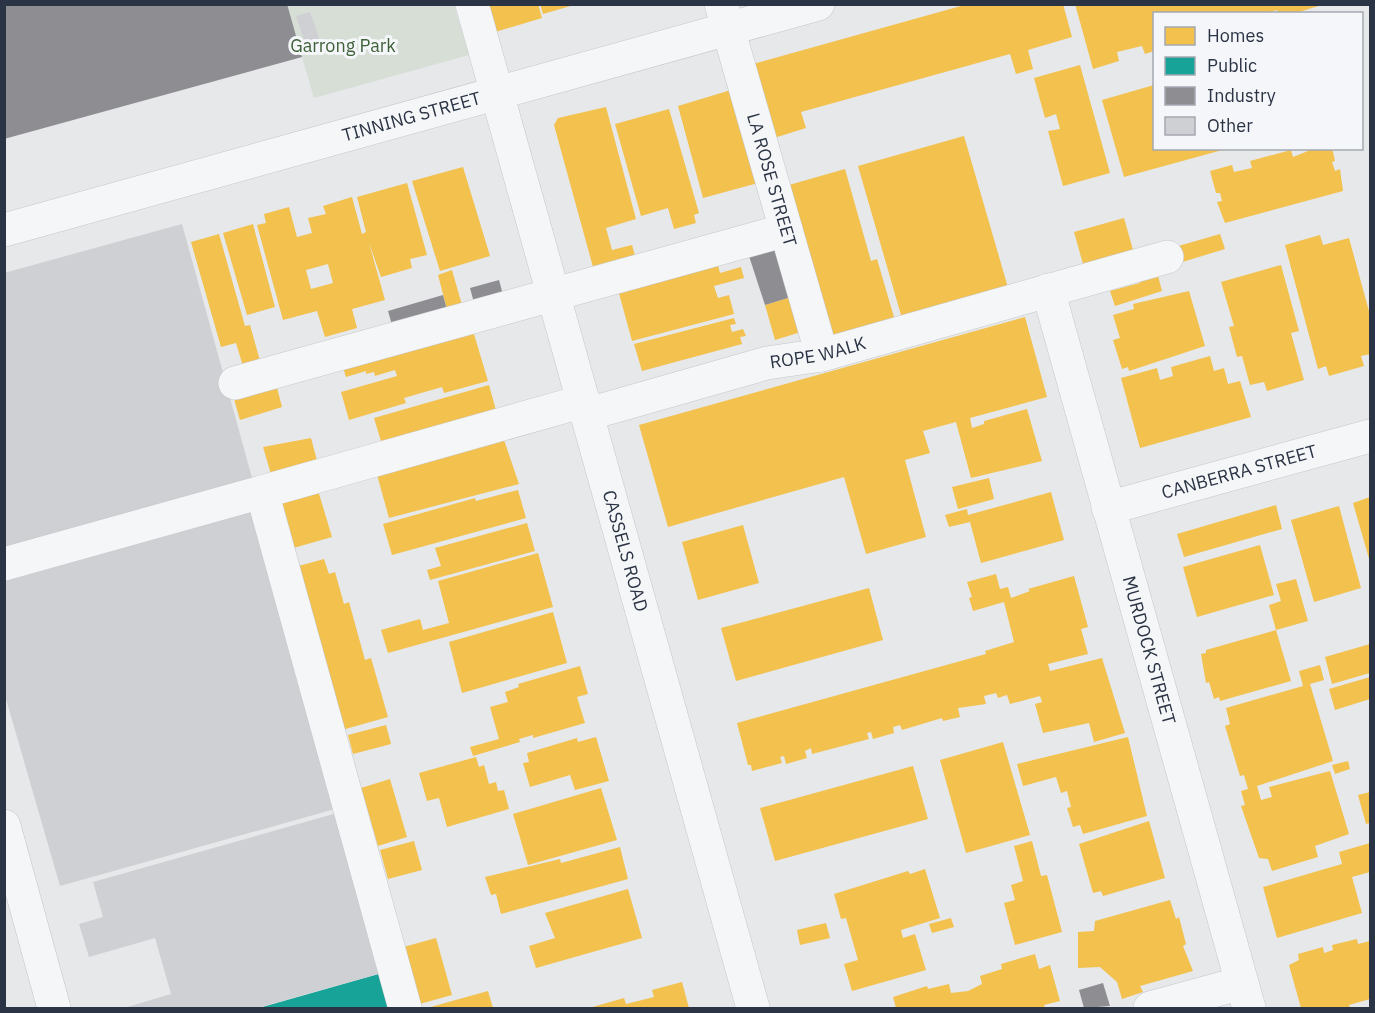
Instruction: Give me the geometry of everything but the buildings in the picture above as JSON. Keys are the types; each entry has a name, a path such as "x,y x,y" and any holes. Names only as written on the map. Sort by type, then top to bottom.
{"street":[{"name":"CASSELS ROAD","path":"472,4 753,1008"},
{"name":"TINNING STREET","path":"4,230 498,94 725,17 818,4"},
{"name":"LA ROSE STREET","path":"725,17 822,355"},
{"path":"235,383 786,230"},
{"name":"ROPE WALK","path":"4,564 262,492 586,408 767,363 822,355 1167,257"},
{"name":"MURDOCK STREET","path":"1048,290 1245,996"},
{"name":"CANBERRA STREET","path":"1108,508 1371,435"},
{"path":"262,492 405,1008"},
{"path":"4,826 54,1008"},
{"path":"1150,1008 1245,996"}],"green space":[{"name":"Garrong Park","path":"287,5 454,5 469,55 314,98"}]}
